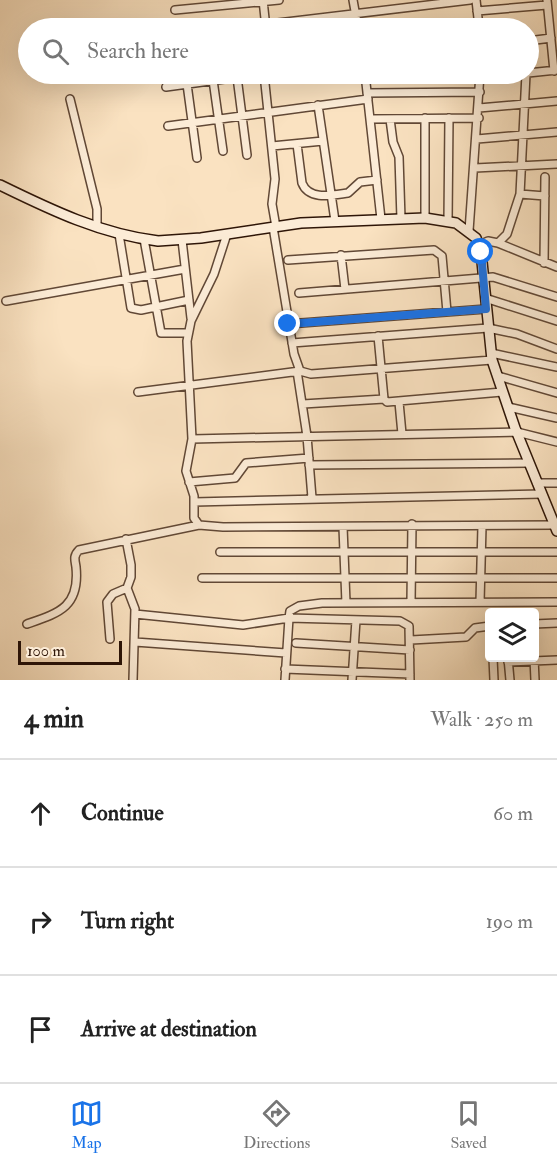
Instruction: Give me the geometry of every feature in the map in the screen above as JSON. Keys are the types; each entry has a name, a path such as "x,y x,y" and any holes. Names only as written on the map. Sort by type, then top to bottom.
{"main road":[{"path":"0,185 97,227 144,239 182,240 274,227 381,219 425,218 448,221 469,231 479,245 492,356 502,392 555,524"}],"street":[{"path":"175,10 279,0"},
{"path":"353,0 356,18"},
{"path":"334,18 470,0"},
{"path":"476,0 478,18"},
{"path":"263,1 265,18"},
{"path":"477,11 547,2 556,70 539,72"},
{"path":"549,17 557,16"},
{"path":"166,87 187,84 197,158"},
{"path":"214,84 223,150"},
{"path":"238,84 248,155"},
{"path":"264,84 272,146 275,188 272,204 274,227 288,324 299,371 312,498"},
{"path":"366,84 381,219"},
{"path":"469,231 480,84"},
{"path":"498,243 507,234 520,194 525,84"},
{"path":"168,126 368,96 480,92"},
{"path":"70,99 97,209 97,227"},
{"path":"479,108 557,101"},
{"path":"318,105 335,221"},
{"path":"425,118 425,218"},
{"path":"448,221 449,118"},
{"path":"370,119 478,118"},
{"path":"390,119 393,142 399,157 401,219"},
{"path":"477,139 557,132"},
{"path":"272,146 323,141"},
{"path":"297,144 304,188 314,194 331,195 351,192 360,182 377,180"},
{"path":"475,168 557,164"},
{"path":"544,263 545,177"},
{"path":"520,194 545,196"},
{"path":"119,234 124,280 131,308 141,310 189,300"},
{"path":"199,525 194,518 194,491 189,482 187,459 192,439 186,351 191,321 214,274 227,234"},
{"path":"144,239 161,333 188,333"},
{"path":"182,240 191,321"},
{"path":"479,245 488,241 498,243 557,267"},
{"path":"288,260 434,250 442,256 447,312"},
{"path":"341,255 345,289"},
{"path":"6,301 185,269"},
{"path":"299,293 496,277 557,297"},
{"path":"485,298 557,321"},
{"path":"288,324 486,309"},
{"path":"292,343 488,328 517,334 557,349"},
{"path":"378,336 384,399"},
{"path":"138,392 299,371 311,374 382,371 492,356 557,367"},
{"path":"498,376 557,393"},
{"path":"303,404 384,399 387,402 399,402 502,392"},
{"path":"399,402 402,434"},
{"path":"508,407 557,418"},
{"path":"192,439 517,432 557,442"},
{"path":"189,482 235,478 246,463 309,461 529,463"},
{"path":"537,483 556,481"},
{"path":"194,502 542,494"},
{"path":"27,624 60,612 73,597 77,587 74,557 79,550 199,525 344,527 412,524 482,526 555,524"},
{"path":"411,602 412,524"},
{"path":"480,602 482,526"},
{"path":"344,527 346,603"},
{"path":"126,539 131,577 127,588 134,602 135,614 134,680"},
{"path":"220,552 557,552"},
{"path":"202,578 557,578"},
{"path":"110,639 107,603 113,594 127,588"},
{"path":"285,680 290,611 299,606 346,603 557,602"},
{"path":"135,614 243,625 289,618 406,622 411,640 410,677 352,676 285,669"},
{"path":"352,676 356,620"},
{"path":"539,624 557,623"},
{"path":"411,640 466,637 475,628 485,627"},
{"path":"135,642 286,653"},
{"path":"296,643 411,650"},
{"path":"539,659 557,660"},
{"path":"493,662 494,680"},
{"path":"508,662 510,680"},
{"path":"534,662 535,680"}],"route":[{"path":"288,324 486,309 481,252"}]}
